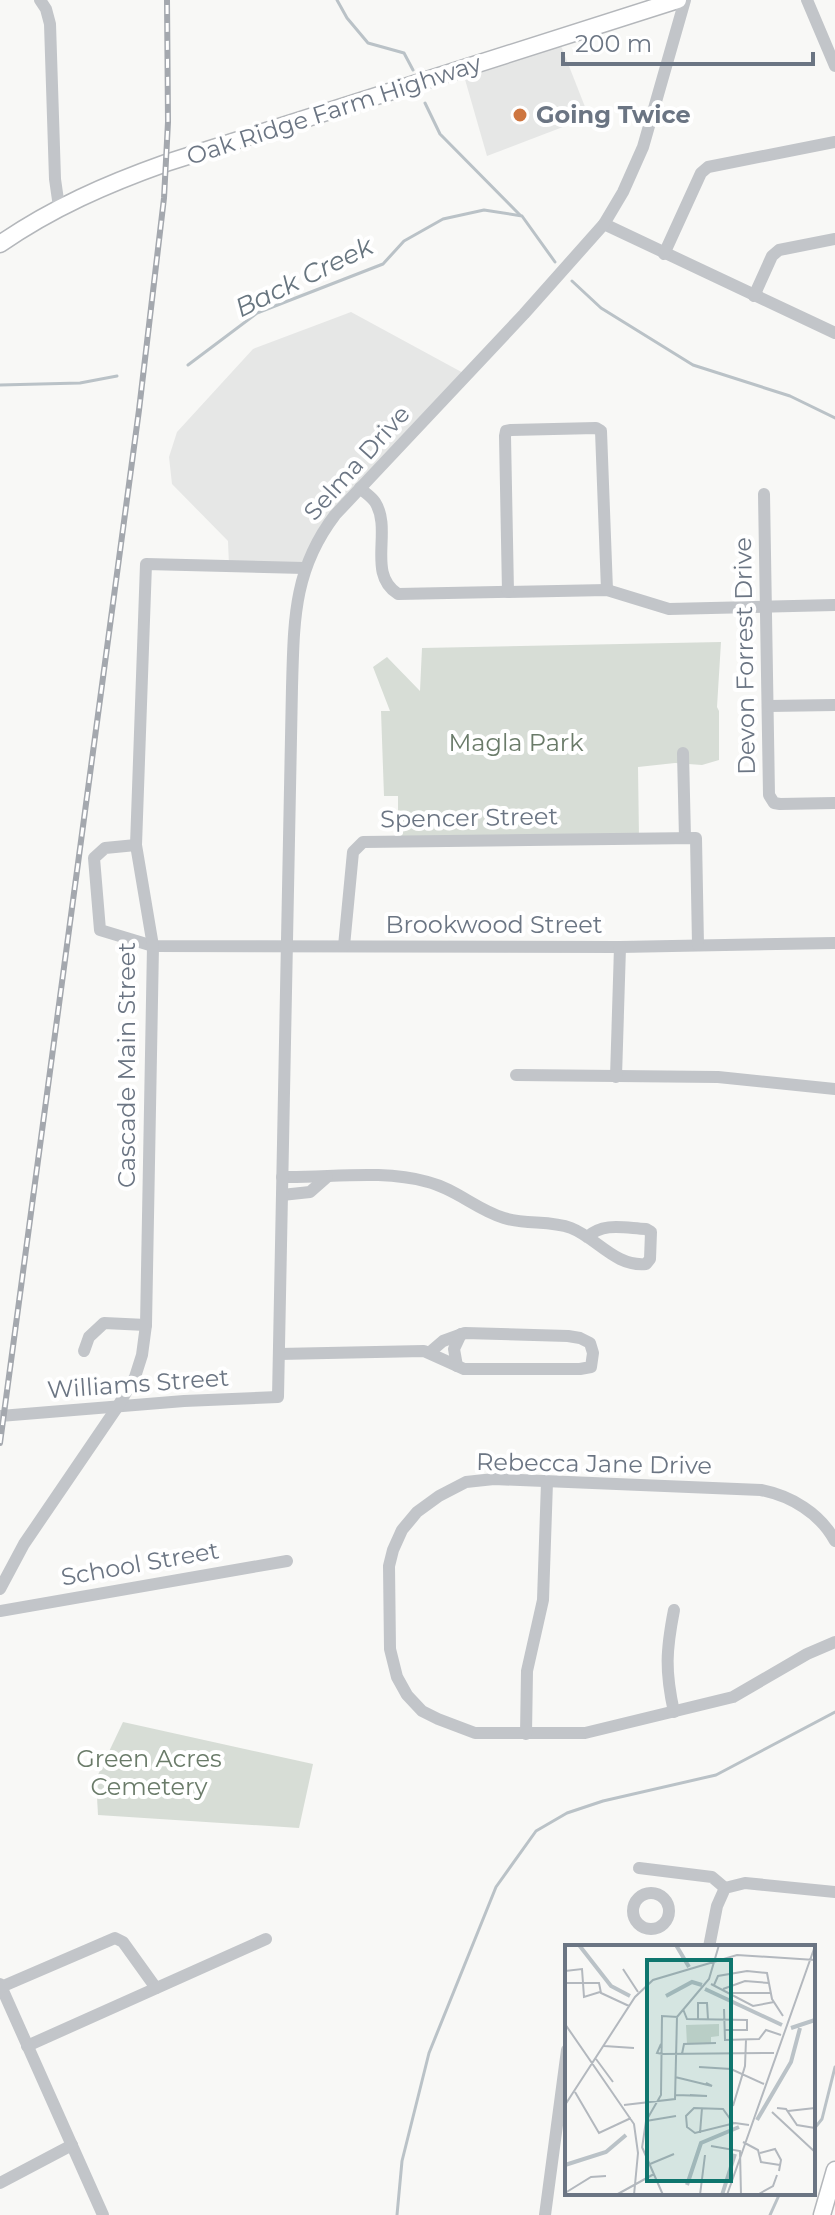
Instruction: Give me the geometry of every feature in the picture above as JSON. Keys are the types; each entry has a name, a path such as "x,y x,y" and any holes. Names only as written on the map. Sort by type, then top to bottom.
{"main road":[{"name":"Oak Ridge Farm Highway","path":"0,244 59,207 166,163 678,0"},
{"path":"822,2215 835,2170"}],"street":[{"path":"40,0 50,24 55,179 59,207"},
{"name":"Selma Drive","path":"278,1397 294,625 304,568 321,534 360,488 604,224 623,192 643,147 685,0"},
{"path":"807,0 835,66"},
{"path":"664,254 701,173 708,167 835,142"},
{"path":"604,224 835,333"},
{"path":"754,296 772,256 779,250 835,239"},
{"path":"508,592 506,431 596,428 601,431 607,590"},
{"path":"360,488 377,504 383,577 398,594 607,590 669,609 835,605"},
{"name":"Devon Forrest Drive","path":"764,494 769,795 774,803 835,803"},
{"name":"Cascade Main Street","path":"0,1589 24,1544 118,1406 135,1377 142,1355 146,1325 153,946 136,845 146,564 304,568"},
{"path":"769,706 835,705"},
{"path":"683,753 685,838 696,838 698,945"},
{"name":"Spencer Street","path":"344,946 353,852 363,842 685,838"},
{"name":"Brookwood Street","path":"136,845 105,848 94,858 100,930 153,946 620,947 835,943"},
{"path":"616,1077 620,947"},
{"path":"516,1075 718,1077 835,1089"},
{"path":"282,1177 412,1178 448,1189 509,1220 570,1228 618,1259 634,1265 646,1264 650,1259 651,1232 646,1229 606,1226 596,1229 587,1237"},
{"path":"282,1195 310,1192 327,1177"},
{"path":"84,1351 89,1337 104,1323 146,1325"},
{"path":"279,1354 429,1353 464,1369 580,1369 591,1367 593,1362 592,1347 580,1338 461,1334 443,1341 429,1353"},
{"path":"457,1366 454,1349 461,1334"},
{"name":"Williams Street","path":"0,1416 278,1397"},
{"name":"Rebecca Jane Drive","path":"835,1541 816,1517 796,1502 761,1490 494,1479 466,1482 417,1512 402,1530 389,1566 390,1649 397,1677 407,1695 422,1711 475,1733 585,1733 674,1712 733,1697 807,1654 835,1642"},
{"path":"526,1734 527,1671 543,1600 547,1482"},
{"name":"School Street","path":"0,1611 287,1561"},
{"path":"674,1610 666,1655 674,1712"},
{"path":"639,1868 712,1877 725,1888"},
{"path":"653,1893 656,1870"},
{"path":"725,1888 745,1883 835,1892"},
{"path":"709,1945 717,1906 725,1888"},
{"path":"103,2215 1,1986 115,1938 123,1942 156,1988"},
{"path":"27,2046 266,1939"},
{"path":"545,2215 565,2065"},
{"path":"0,2183 72,2145"}],"shaded area":[{"path":"558,38 589,117 487,156 462,69"},
{"path":"351,312 467,375 335,515 304,568 229,566 228,541 172,484 169,457 177,432 253,349"}],"green space":[{"name":"Magla Park","path":"721,642 717,707 719,760 702,765 675,763 638,767 639,838 398,842 398,796 384,796 381,711 390,711 373,667 387,657 420,691 422,648"},
{"name":"Green Acres Cemetery","path":"123,1722 313,1764 299,1828 98,1815 96,1779"}],"waterway":[{"path":"337,0 347,18 368,43 404,53 413,70"},
{"path":"425,103 440,134 520,215"},
{"name":"Back Creek","path":"188,365 257,313 383,264 404,241 443,219 484,210 522,216 555,262"},
{"name":"Back Creek","path":"572,281 601,308 693,365 790,396 835,418"},
{"name":"Back Creek","path":"0,385 80,383 117,376"},
{"path":"397,2215 402,2161 429,2053 496,1887 536,1831 567,1813 603,1801 716,1775 835,1712"},
{"path":"815,2128 822,2119 835,2067"},
{"path":"770,2215 779,2195"}],"railway":[{"path":"0,1443 139,410 164,198 168,122 167,0"}],"place":[{"name":"Going Twice","path":"520,115"}]}
